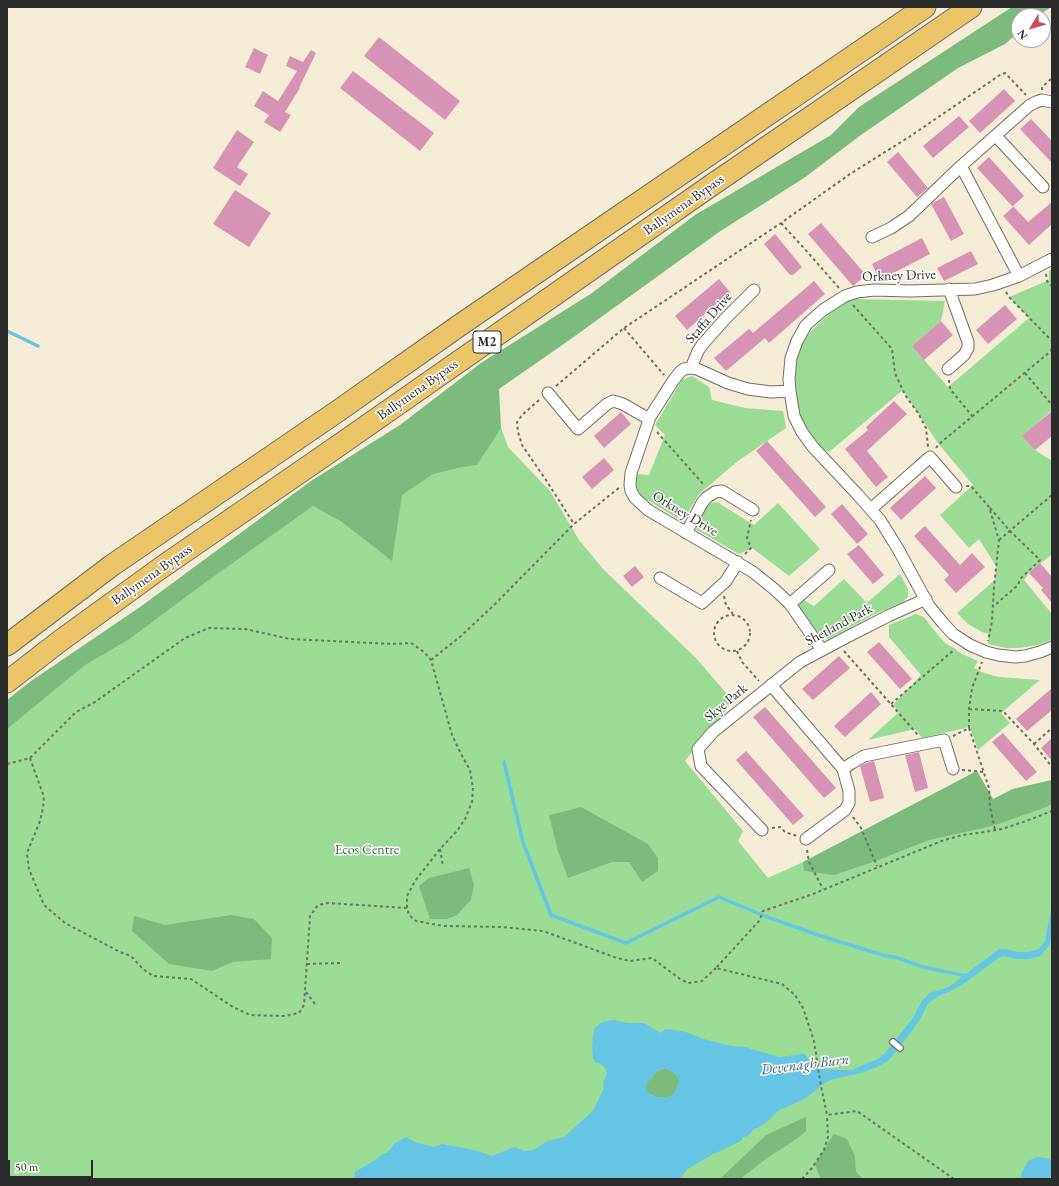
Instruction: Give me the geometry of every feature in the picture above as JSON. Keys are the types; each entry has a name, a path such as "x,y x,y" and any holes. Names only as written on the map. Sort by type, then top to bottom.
{"highway":[{"name":"Ballymena Bypass","path":"7,645 111,566 925,7"},
{"name":"Ballymena Bypass","path":"7,682 162,566 325,455 712,185 971,7"}],"street":[{"path":"872,237 891,228 909,216 961,166 1033,103 1042,100 1052,102"},
{"path":"996,136 1043,187"},
{"path":"961,166 1019,276"},
{"name":"Orkney Drive","path":"926,599 886,528 871,508 807,440 798,424 794,416 790,391 789,373 791,358 801,333 806,325 823,310 845,296 857,292 874,290 910,291 975,289 1019,276 1052,259"},
{"path":"948,369 963,357 968,345 967,338 949,289"},
{"name":"Staffa Drive","path":"691,368 702,345 754,290"},
{"path":"630,483 631,473 648,421 673,381 682,371 691,368 700,370 728,383 748,389 771,392 790,391"},
{"path":"548,393 578,429 607,404 613,401 623,404 648,421"},
{"path":"871,508 930,457 956,487"},
{"name":"Orkney Drive","path":"630,483 633,496 642,506 738,562 774,589 790,604 822,650"},
{"path":"686,533 702,503 717,491 722,491 753,510"},
{"path":"660,578 702,603 721,586 738,562"},
{"path":"790,604 829,570"},
{"path":"926,599 942,624 953,634 986,652 1002,656 1020,657 1052,649"},
{"name":"Shetland Park","path":"771,686 800,662 888,616 926,599"},
{"path":"771,686 843,769 849,794 847,808 806,840"},
{"name":"Skye Park","path":"762,830 702,766 698,750 713,732 771,686"},
{"path":"843,769 852,762 864,756 944,740 953,769"}],"lane":[{"path":"893,1042 900,1048"}],"path":[{"path":"574,524 522,445 518,432 518,422 522,415 624,328 781,223 850,174 909,137 1000,76 1005,73 1033,103"},
{"path":"781,223 892,349 894,373 905,395 918,413 926,428 930,457"},
{"path":"1001,282 1009,297 1052,341"},
{"path":"624,328 662,375 673,381"},
{"path":"930,457 939,444 1051,351 1052,347"},
{"path":"948,369 950,389 973,417"},
{"path":"1025,373 1052,405"},
{"path":"648,421 712,494"},
{"path":"430,660 461,636 493,606 574,524 620,486 630,483"},
{"path":"956,487 971,486 1010,531 1040,560 1020,579 1018,585 993,606"},
{"path":"999,540 1052,495"},
{"path":"990,507 999,540 992,621 986,652 972,688 969,709 969,728 990,788 990,807 996,830"},
{"path":"738,562 751,548 747,538 753,510"},
{"path":"721,586 726,605 733,614"},
{"path":"733,614 740,616 745,620 750,631 750,638 747,644 742,648 731,652 720,647 716,643 713,632 717,621 722,617 733,614"},
{"path":"7,764 30,758 76,712 95,702 185,638 209,628 245,629 290,640 412,643 424,652 430,660 452,735 470,770 473,788 472,802 465,819 457,831 415,880 407,896 407,908 409,915 416,921 444,926 502,927 542,931 617,958 630,961 652,958 680,979 688,983 702,981 716,968 759,921 762,911 823,889 944,840 963,835 996,830 1052,811"},
{"path":"891,704 964,641"},
{"path":"836,643 858,666 925,744"},
{"path":"737,651 742,662 760,682 771,686"},
{"path":"969,709 1003,711 1034,744 1052,767"},
{"path":"944,740 969,728"},
{"path":"1034,744 1052,728"},
{"path":"30,758 44,797 40,821 27,853 29,869 44,905 65,923 120,952 131,956 143,969 153,976 191,979 233,1007 250,1014 285,1016 299,1013 304,1005 310,916 318,905 328,903 407,908"},
{"path":"953,769 984,772"},
{"path":"847,808 861,828 877,866"},
{"path":"762,830 780,827 785,832 806,840 809,862 823,889"},
{"path":"440,849 443,866"},
{"path":"307,964 340,963"},
{"path":"716,968 782,984 796,995 803,1008 814,1041 827,1115 828,1137 824,1150 812,1168 802,1179"},
{"path":"305,991 315,1004"},
{"path":"827,1115 857,1111 954,1179"}],"green space":[{"path":"1012,7 1051,7 1011,8 1011,39 1005,44 958,68 861,135 804,178 719,232 499,389 501,428 477,465 433,474 402,495 392,561 342,522 313,506 206,582 128,640 85,665 7,729 7,700 31,681 140,607 311,481 400,425 481,363 592,293 695,215 831,135 859,107"},
{"path":"1052,269 1052,412 1051,411 1023,436 1035,450 1052,461 1052,554 1029,573 1024,580 1052,614 1052,639 1038,645 1019,648 1006,648 988,644 989,634 982,632 968,624 957,613 995,580 996,566 979,539 969,548 940,515 973,485 937,442 903,390 829,452 819,448 806,430 793,390 794,370 797,353 805,338 837,307 852,299 945,301 941,321 912,346 948,387 1029,318 1009,297 1049,280 1049,271"},
{"path":"692,376 709,387 712,400 745,408 783,411 786,428 738,461 699,494 687,514 677,518 641,496 635,485 636,474 649,475 665,435 655,425 682,380"},
{"name":"Ecos Centre","path":"490,396 508,447 550,491 579,540 603,569 695,657 733,701 685,761 743,831 738,841 768,878 803,862 977,771 993,799 1013,789 1052,780 1052,1179 7,1179 7,707 255,523"},
{"path":"717,502 754,525 778,503 820,549 789,576 752,548 739,554 697,530 695,524 707,504"},
{"path":"900,574 908,589 908,596 903,602 875,614 828,639 820,637 799,606 800,602 804,600 814,606 844,579 867,603"},
{"path":"916,614 924,617 944,642 962,654 978,661 974,668 984,673 999,677 1040,680 1001,713 1010,723 978,750 970,727 922,738 915,729 868,740 899,712 893,705 921,675 889,637 889,625"},
{"path":"977,771 993,799 1013,789 1052,780 1052,804 992,826 929,840 876,861 834,875 804,871 803,862"},
{"path":"581,807 648,844 658,858 658,871 642,882 629,862 612,862 568,878 558,851 549,815"},
{"path":"469,868 474,885 471,900 457,915 447,919 430,919 419,886 429,878"},
{"path":"231,915 254,919 272,938 271,959 233,962 212,971 169,964 132,931 134,916 165,925"},
{"path":"665,1068 673,1072 678,1077 678,1085 675,1092 667,1098 657,1097 648,1093 645,1085 657,1071"},
{"path":"806,1117 806,1131 798,1138 767,1158 740,1179 720,1179 766,1135"},
{"path":"834,1134 847,1139 855,1156 856,1172 863,1179 823,1179 819,1176 815,1164"}],"water":[{"name":"Devenagh Burn","path":"1052,906 1052,935 1049,946 1040,956 1029,959 1015,959 1004,956 1000,957 966,982 931,1001 927,1005 912,1031 888,1061 861,1073 833,1079 823,1084 806,1098 780,1109 768,1121 753,1130 748,1136 743,1137 741,1141 713,1154 688,1169 679,1179 354,1179 355,1172 388,1152 395,1143 406,1137 415,1142 433,1147 442,1144 474,1150 492,1156 514,1147 525,1151 534,1150 547,1141 564,1137 593,1111 604,1088 603,1082 607,1074 602,1065 595,1062 593,1058 592,1046 594,1029 602,1022 614,1020 628,1023 644,1023 661,1033 665,1029 683,1031 704,1039 731,1046 745,1047 779,1057 804,1053 814,1068 852,1070 878,1059 885,1053 913,1018 922,1001 930,993 949,987 999,949 1028,952 1039,949 1045,941","holes":["665,1068 673,1072 678,1077 678,1085 675,1092 671,1096 667,1098 657,1097 648,1093 645,1085 657,1071"]},
{"path":"1037,1157 1052,1159 1052,1179 1021,1179 1021,1174 1028,1161"}],"building":[{"path":"379,37 460,101 445,120 364,56"},
{"path":"254,48 268,55 260,74 245,67"},
{"path":"311,50 316,53 300,88 285,112 291,115 280,132 264,122 269,115 254,106 263,91 278,101 297,71 286,66 290,56 303,62"},
{"path":"353,71 434,133 420,151 340,88"},
{"path":"1004,89 1015,101 980,133 969,121"},
{"path":"959,116 969,127 933,158 923,146"},
{"path":"1031,119 1052,141 1052,163 1020,129"},
{"path":"237,130 254,142 237,167 248,174 240,186 213,168"},
{"path":"898,152 928,188 917,197 887,162"},
{"path":"989,157 1024,196 1013,206 1028,222 1052,202 1052,224 1029,245 1003,216 1013,207 977,168"},
{"path":"235,190 271,213 249,247 213,224"},
{"path":"944,197 964,234 951,241 931,204"},
{"path":"821,223 866,275 853,286 808,234"},
{"path":"775,234 802,267 793,275 790,275 764,244"},
{"path":"922,238 930,254 880,280 872,264"},
{"path":"971,251 978,264 944,281 937,268"},
{"path":"719,279 730,292 687,330 675,316"},
{"path":"814,281 825,294 769,343 765,338 726,371 714,358 749,329 753,333"},
{"path":"1005,305 1017,319 988,344 976,330"},
{"path":"941,321 953,335 924,360 912,346"},
{"path":"894,401 907,414 867,451 888,477 876,487 845,449 868,430 866,427"},
{"path":"1052,411 1052,436 1035,450 1022,436"},
{"path":"621,412 631,424 604,448 594,436"},
{"path":"767,441 826,507 815,517 756,451"},
{"path":"604,458 614,470 592,489 582,477"},
{"path":"925,476 936,488 901,520 890,508"},
{"path":"842,504 868,534 857,544 831,514"},
{"path":"925,526 960,565 972,553 985,567 956,593 944,580 949,575 914,536"},
{"path":"859,545 884,575 873,584 847,554"},
{"path":"1040,563 1052,577 1052,603 1041,590 1043,588 1029,573"},
{"path":"635,566 644,577 632,587 623,576"},
{"path":"879,642 912,679 900,689 867,652"},
{"path":"839,656 850,668 813,700 802,689"},
{"path":"1052,688 1052,710 1027,731 1016,719"},
{"path":"871,692 881,704 845,737 834,726"},
{"path":"765,707 836,788 824,798 753,717"},
{"path":"1003,733 1037,772 1026,781 992,742"},
{"path":"1052,738 1052,761 1041,748"},
{"path":"746,751 804,816 793,825 736,760"},
{"path":"919,752 928,788 915,792 905,755"},
{"path":"874,761 884,798 870,802 860,766"}],"waterway":[{"path":"7,331 38,346"},
{"path":"504,762 523,842 551,915 626,943 719,897 767,917 824,937 886,956 895,957 923,967 967,976"}]}
